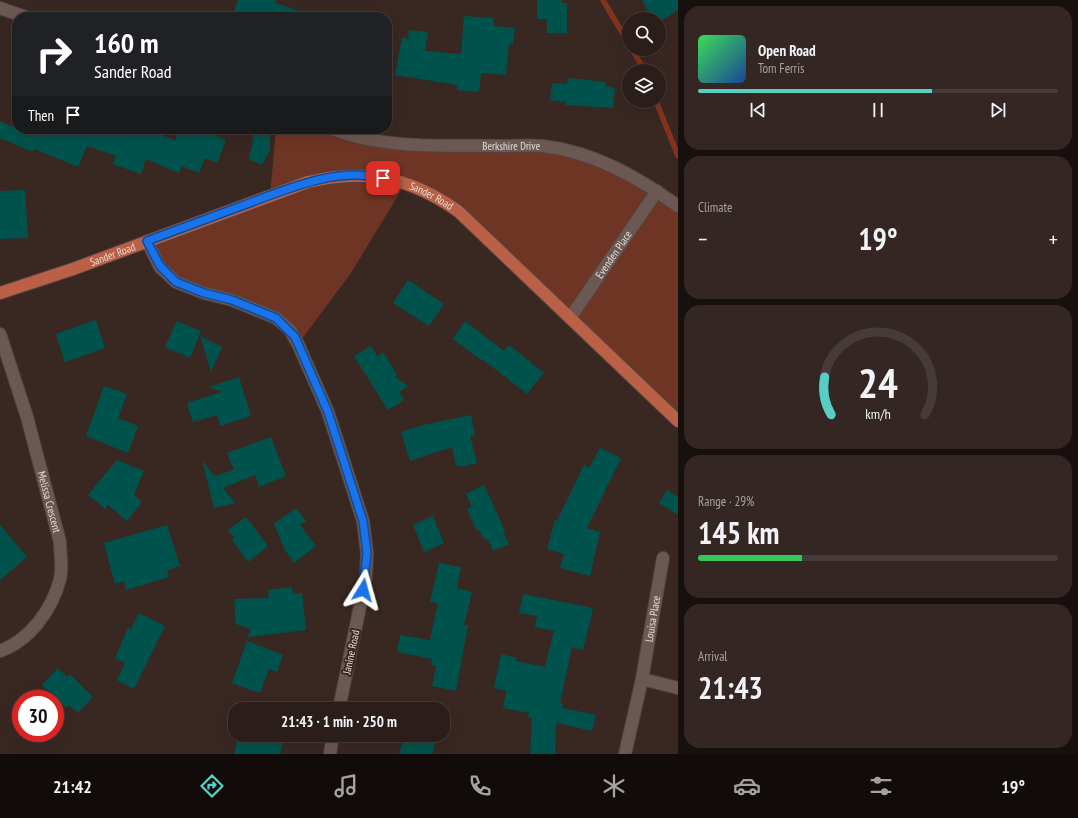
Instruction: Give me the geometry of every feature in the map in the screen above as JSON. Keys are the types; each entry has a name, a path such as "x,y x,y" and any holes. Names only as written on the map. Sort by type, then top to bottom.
{"main road":[{"name":"Sander Road","path":"0,293 73,269 308,182 338,176 373,176 428,192 458,211 678,421"}],"street":[{"path":"0,8 12,12"},
{"name":"Berkshire Drive","path":"349,134 370,140 404,144 543,146 597,158 657,191 678,206"},
{"name":"Evenden Place","path":"570,318 657,191"},
{"name":"Janine Road","path":"147,241 160,266 176,282 204,293 232,300 270,315 290,330 298,344 328,412 363,521 367,553 366,577 340,702"},
{"name":"Melissa Crescent","path":"0,334 27,418 60,542 60,578 56,592 40,622 29,634 11,647 0,651"},
{"name":"Louisa Place","path":"624,754 642,679 663,558"},
{"path":"642,679 678,688"},
{"path":"330,754 333,742"}],"shaded area":[{"path":"276,134 352,134 371,140 579,153 678,207 678,422 475,227 405,184 351,273 299,343 290,330 177,281 147,241 270,196"}],"building":[{"path":"238,0 276,0 275,3 303,12 234,12"},
{"path":"537,0 562,0 562,3 567,3 567,33 547,33 547,19 537,19"},
{"path":"642,0 678,0 678,10 666,18 666,12 648,12"},
{"path":"464,16 494,18 493,26 515,28 513,44 509,43 506,75 481,73 479,92 457,90 458,85 395,75 402,37 408,39 409,30 428,32 425,51 461,54"},
{"path":"568,78 606,82 605,86 615,88 613,108 565,105 566,102 550,100 552,83 567,84"},
{"path":"0,121 12,127 12,134 159,134 175,140 178,134 211,134 226,140 217,163 205,158 199,173 182,166 179,173 146,159 141,174 113,164 116,156 87,146 78,167 35,149 33,152 0,138"},
{"path":"254,134 270,134 270,150 262,165 249,159"},
{"path":"25,190 28,238 0,239 0,191"},
{"path":"408,280 444,304 429,326 393,303"},
{"path":"96,320 105,348 65,362 56,334"},
{"path":"177,321 201,331 190,358 165,347"},
{"path":"465,321 504,351 509,345 544,373 527,394 482,359 481,360 453,339"},
{"path":"200,336 222,347 211,372"},
{"path":"371,346 377,356 383,352 397,375 395,377 408,386 399,392 404,400 388,410 354,356"},
{"path":"239,377 251,416 220,426 217,415 193,422 187,403 222,392 209,387"},
{"path":"104,386 127,394 118,418 138,426 128,453 86,436"},
{"path":"471,415 475,435 470,436 477,463 461,467 460,465 456,466 452,447 410,461 401,432 423,425"},
{"path":"271,437 286,476 259,487 255,475 223,488 235,503 214,508 202,460 214,476 234,470 227,453"},
{"path":"600,448 621,458 587,528 600,532 590,576 560,568 564,554 547,549 555,520 557,521 584,465 589,468"},
{"path":"117,460 144,471 134,495 142,502 127,521 108,505 105,509 88,495"},
{"path":"484,485 505,531 503,532 509,544 493,551 488,539 485,540 479,530 477,531 467,509 472,507 466,494"},
{"path":"667,490 678,497 678,515 659,503"},
{"path":"296,508 306,521 300,525 316,546 294,563 285,550 274,524"},
{"path":"433,516 444,543 424,552 413,525"},
{"path":"246,517 268,546 248,562 232,540 235,538 228,530"},
{"path":"0,525 27,557 0,580"},
{"path":"167,525 180,566 167,570 169,577 126,590 124,581 115,584 104,543"},
{"path":"439,563 461,567 457,588 472,592 464,625 468,625 456,691 432,686 436,666 431,665 432,659 397,652 400,635 430,640 438,603 430,602"},
{"path":"292,587 293,594 302,593 306,630 248,637 251,629 236,624 234,599 269,598 268,590"},
{"path":"523,594 593,608 583,650 572,647 560,703 563,704 562,708 596,715 592,731 556,723 555,754 530,754 532,718 528,717 529,713 503,708 506,691 494,688 501,654 517,658 516,661 545,667 554,631 535,627 537,616 519,613"},
{"path":"139,613 165,626 134,689 117,680 125,663 115,658 128,628 131,629"},
{"path":"247,641 283,655 277,672 269,669 260,693 232,683"},
{"path":"58,668 67,677 70,674 93,697 78,713 69,705 66,708 64,706 64,690 47,690 42,685"},
{"path":"237,742 283,742 280,754 234,754"},
{"path":"403,742 436,742 432,754 399,754"}],"waterway":[{"path":"603,0 622,32"},
{"path":"636,56 641,64"},
{"path":"659,108 678,156"}],"route":[{"path":"363,590 366,577 367,553 366,535 363,521 328,412 295,337 290,330 276,318 232,300 204,293 176,282 165,273 160,266 150,250 147,241 308,182 324,178 354,175 383,178"}]}
